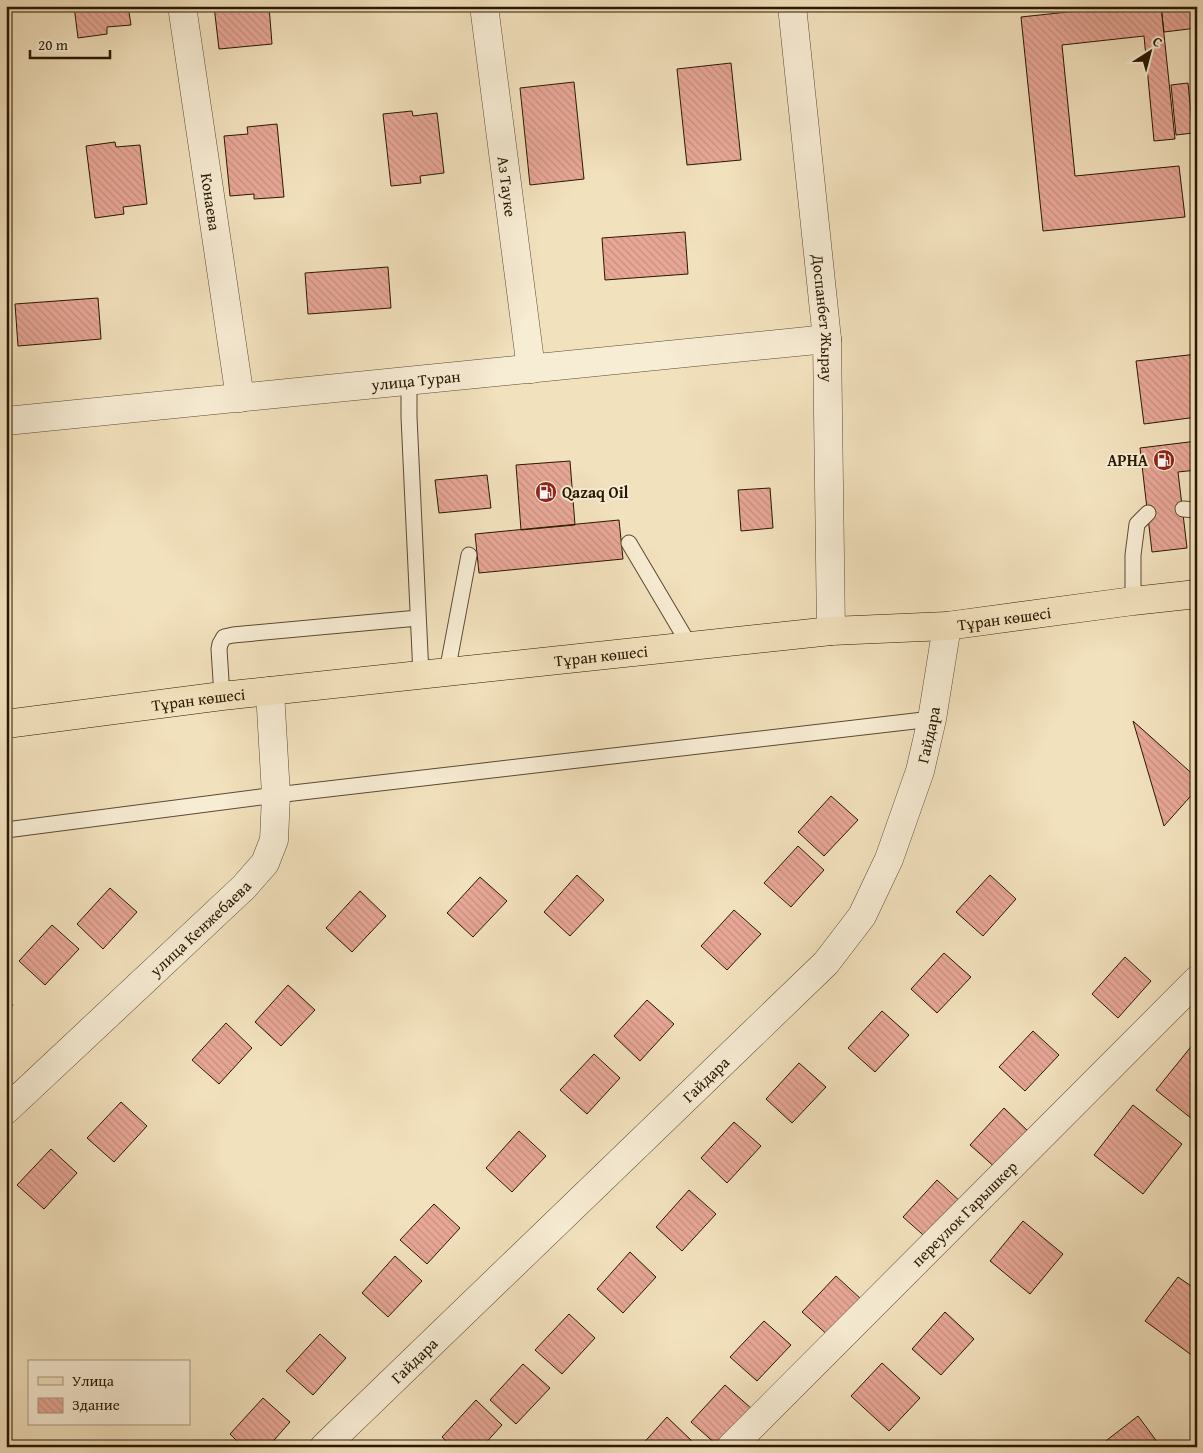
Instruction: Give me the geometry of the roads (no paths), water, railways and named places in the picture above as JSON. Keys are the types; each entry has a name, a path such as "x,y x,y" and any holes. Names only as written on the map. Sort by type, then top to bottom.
{"main road":[{"name":"Тұран көшесі","path":"6,724 222,696 832,631 947,626 1197,594"}],"street":[{"name":"Конаева","path":"182,6 240,398"},
{"name":"Аз Тауке","path":"484,6 531,369"},
{"name":"Доспанбет Жырау","path":"792,6 826,339 832,631"},
{"name":"улица Туран","path":"6,421 826,339"},
{"name":"Гайдара","path":"324,1447 826,963 862,916 889,859 920,771 932,719 947,626"},
{"name":"улица Кенжебаева","path":"6,1110 244,886 264,863 274,840 276,795 270,691"},
{"name":"переулок Гарышкер","path":"731,1447 1197,980"}],"lane":[{"path":"409,381 418,618 434,673"},
{"path":"1133,601 1133,555 1137,524 1148,513"},
{"path":"629,543 690,646"},
{"path":"434,673 469,555"},
{"path":"222,696 220,644 224,637 418,618"},
{"path":"6,830 276,795 932,719"}],"place":[{"name":"АРНА","path":"1164,460"},
{"name":"Qazaq Oil","path":"546,492"}]}
